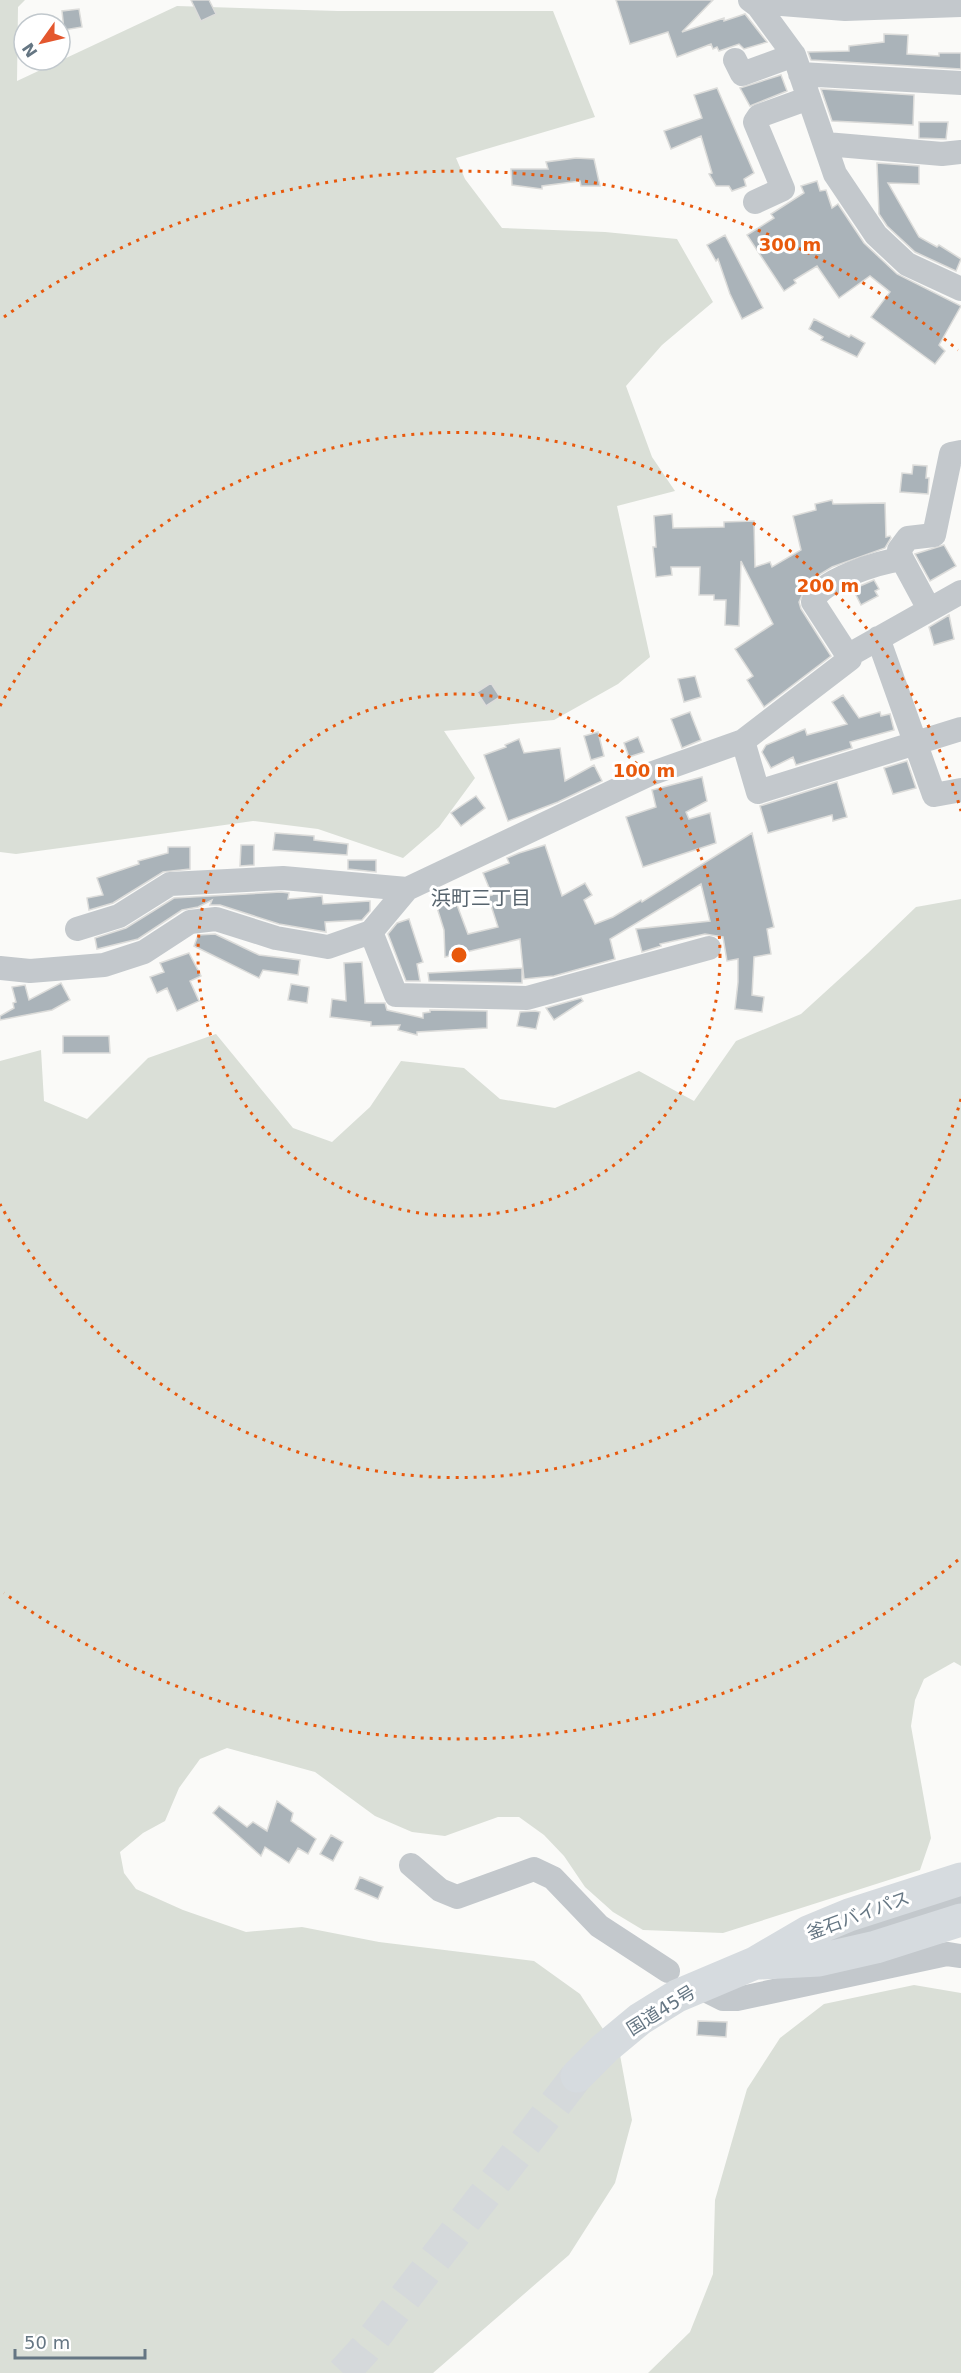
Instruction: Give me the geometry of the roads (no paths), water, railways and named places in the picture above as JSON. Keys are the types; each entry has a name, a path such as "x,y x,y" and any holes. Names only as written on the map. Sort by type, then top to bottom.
{"highway":[{"name":"釜石バイパス","path":"755,1963 808,1932 849,1915 961,1879"},
{"name":"釜石バイパス","path":"755,1963 819,1960 876,1947 961,1920"},
{"name":"国道45号","path":"578,2076 605,2048 640,2019 677,1996 755,1963"}],"street":[{"path":"754,3 845,9 961,5"},
{"path":"754,3 797,64 835,174 876,235 907,264 961,289"},
{"path":"735,60 742,74 797,64 961,82"},
{"path":"755,202 783,189 755,122 759,116 809,98"},
{"path":"826,144 942,154 961,152"},
{"path":"929,609 899,550 908,538 934,535 951,454 961,452"},
{"path":"850,658 817,611 813,602 814,596 839,579 885,561 902,559"},
{"path":"0,968 30,971 104,965 144,952 190,922 216,919 276,938 328,946 371,932 407,889 650,774 742,741 850,658 851,654 961,592"},
{"path":"878,638 934,795 961,790"},
{"path":"742,741 758,792 961,729"},
{"path":"77,929 119,916 170,884 283,878 407,889"},
{"path":"371,932 396,995 527,998 709,948"},
{"path":"411,1865 440,1890 457,1897 534,1869 553,1878 599,1926 668,1971"},
{"path":"755,1963 961,1899"},
{"path":"701,1988 723,1999 737,1999 947,1954 961,1956"}],"tunnel":[{"path":"343,2373 365,2349 577,2076"}],"district":[{"name":"浜町三丁目","path":"481,898"}]}
